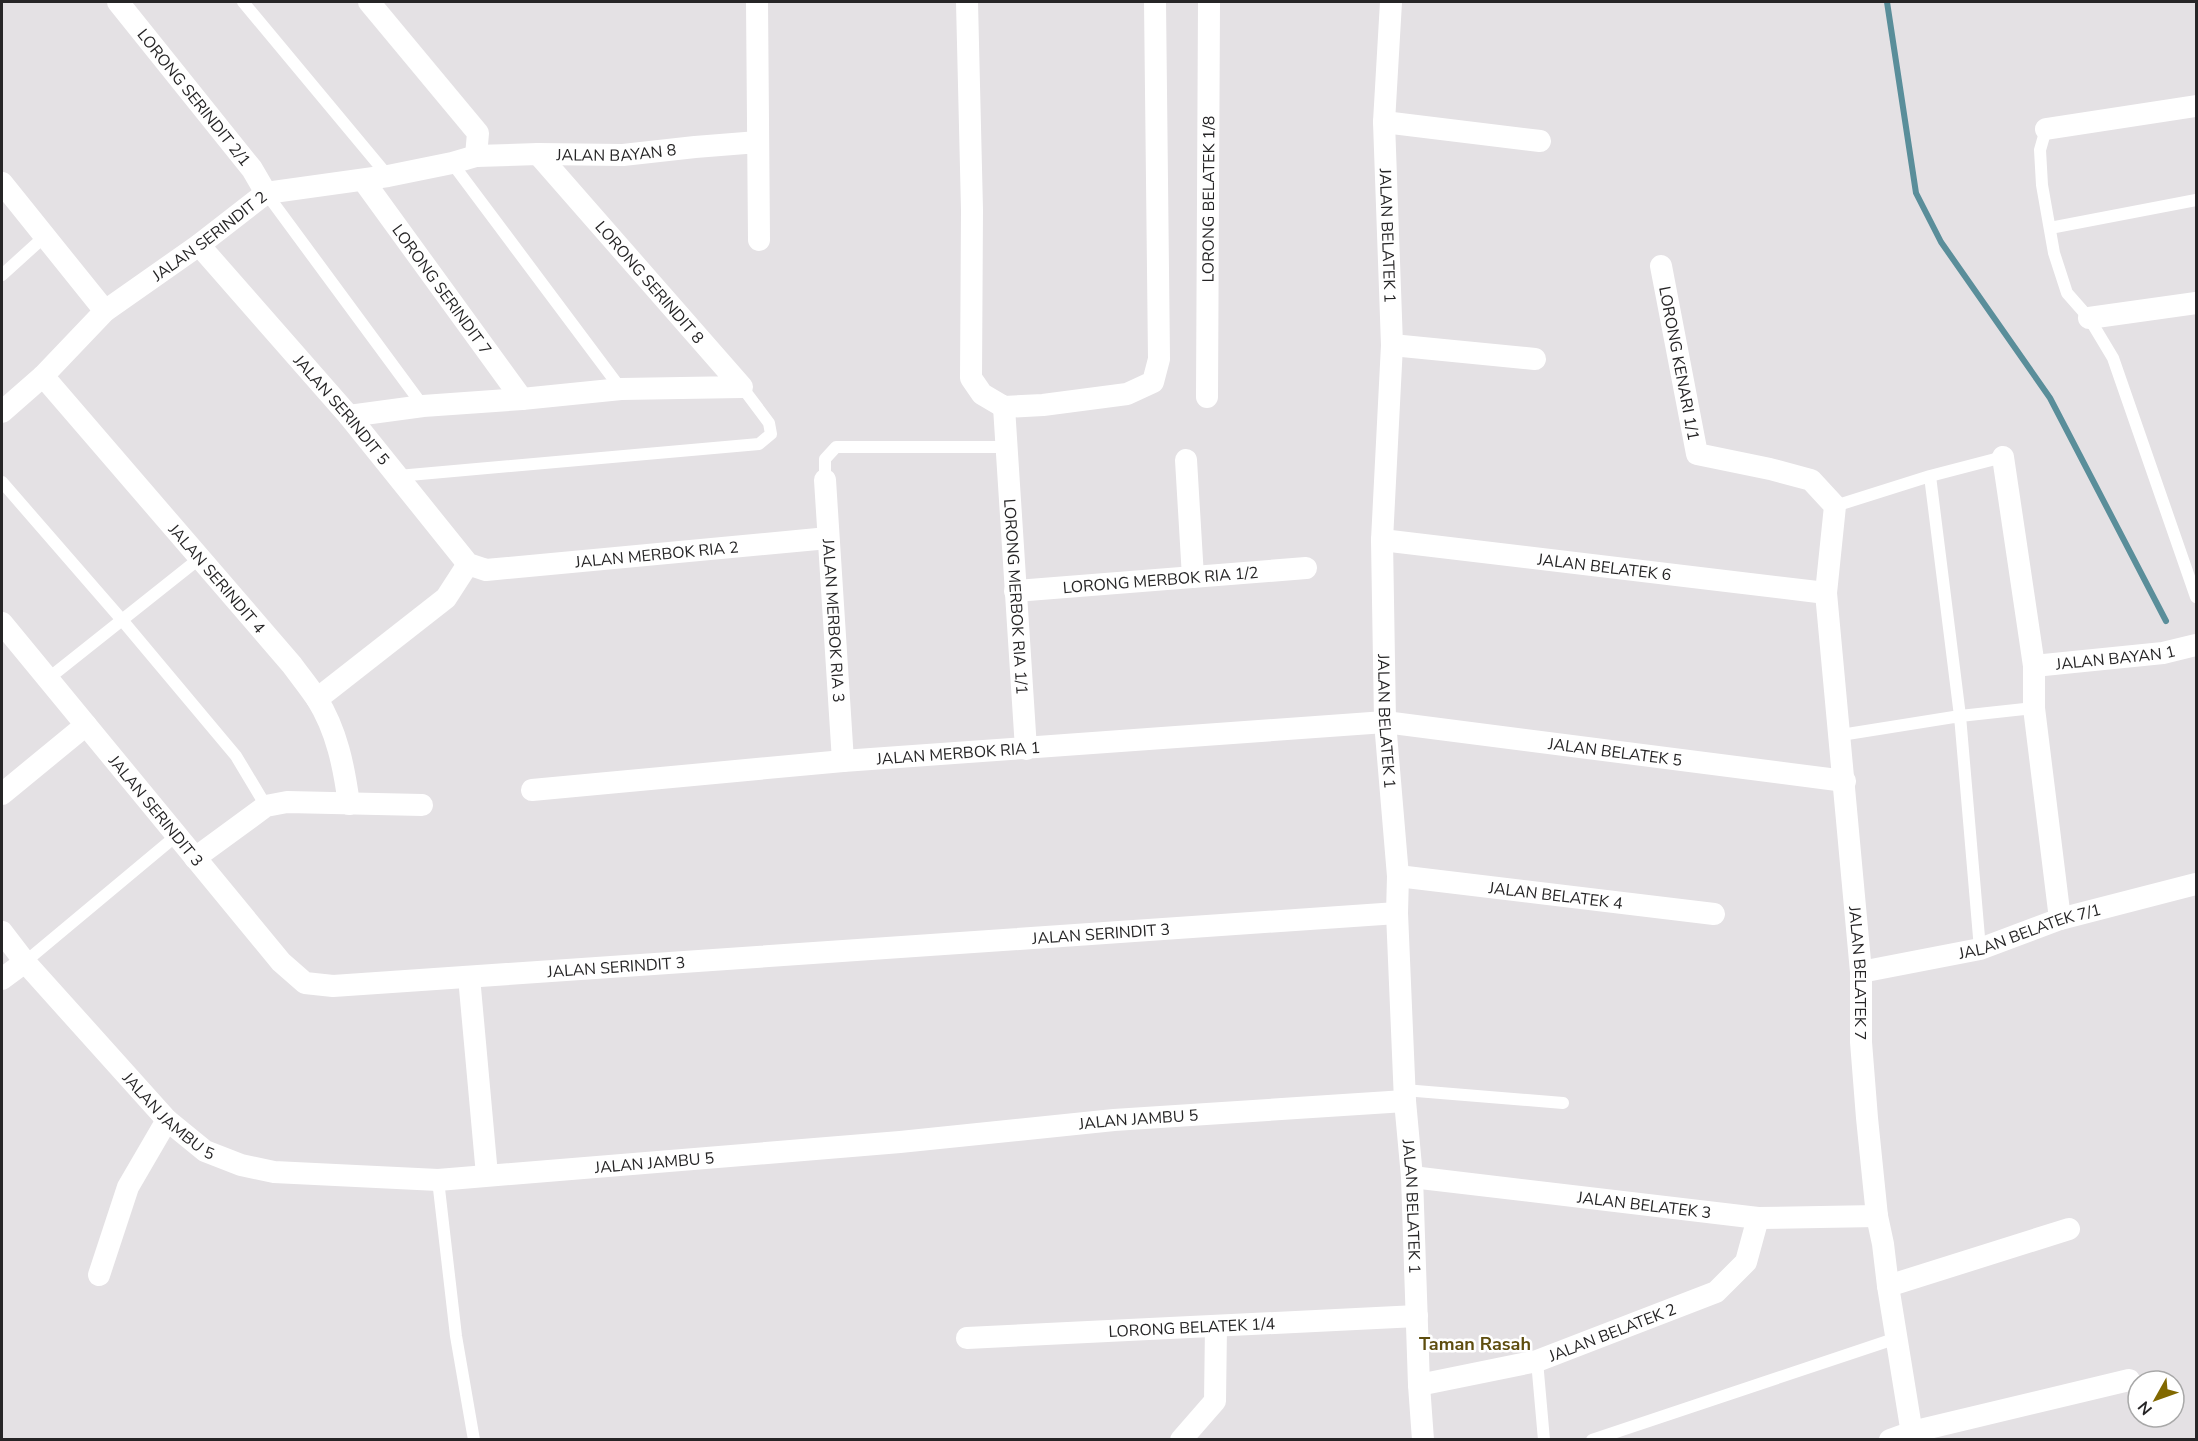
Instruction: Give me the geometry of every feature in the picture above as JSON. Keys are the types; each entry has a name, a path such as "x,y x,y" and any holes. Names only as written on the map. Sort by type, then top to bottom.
{"street":[{"name":"LORONG SERINDIT 2/1","path":"118,2 252,169 266,193"},
{"path":"369,2 478,133 476,156"},
{"path":"757,2 759,240"},
{"path":"967,2 972,210 971,378 982,394 1004,407 1043,405 1127,394 1152,382 1159,359 1155,2"},
{"name":"LORONG BELATEK 1/8","path":"1207,396 1209,2"},
{"name":"JALAN BELATEK 1","path":"1391,2 1384,122 1392,345 1382,540 1385,722 1398,876 1397,913 1404,1095 1412,1177 1423,1440"},
{"path":"2046,129 2196,106"},
{"path":"1384,122 1540,141"},
{"name":"JALAN BAYAN 8","path":"538,154 623,155 758,142"},
{"name":"JALAN SERINDIT 2","path":"2,412 43,376 105,311 199,245 266,193 388,176 476,156 538,154"},
{"name":"LORONG SERINDIT 8","path":"538,154 742,387"},
{"name":"LORONG SERINDIT 7","path":"363,180 522,399"},
{"path":"2,183 105,311"},
{"name":"JALAN SERINDIT 5","path":"199,245 477,567"},
{"name":"LORONG KENARI 1/1","path":"1661,266 1697,454 1811,480 1835,506"},
{"path":"2089,318 2196,303"},
{"path":"1392,345 1535,359"},
{"name":"JALAN SERINDIT 4","path":"43,376 292,665 317,699 332,729 343,762 349,804"},
{"path":"349,416 423,406 621,389 742,387"},
{"name":"LORONG MERBOK RIA 1/1","path":"1004,407 1026,749"},
{"path":"2003,457 2034,666 2034,708 2060,919"},
{"path":"1186,460 1193,577"},
{"name":"JALAN MERBOK RIA 3","path":"825,480 843,761"},
{"name":"JALAN BELATEK 7","path":"1835,506 1826,593 1862,972 1861,1042 1877,1216 1913,1436"},
{"name":"JALAN MERBOK RIA 2","path":"477,567 828,538"},
{"name":"JALAN BELATEK 6","path":"1382,540 1826,593"},
{"path":"317,699 446,598 477,567"},
{"name":"LORONG MERBOK RIA 1/2","path":"1015,591 1306,568"},
{"name":"JALAN SERINDIT 3","path":"2,623 281,962 305,983 333,986 1397,913"},
{"name":"JALAN BAYAN 1","path":"2034,666 2163,653 2196,645"},
{"name":"JALAN MERBOK RIA 1","path":"532,790 843,761 1385,722"},
{"name":"JALAN BELATEK 5","path":"1385,722 1845,781"},
{"path":"4,787 86,725"},
{"path":"195,858 266,806 287,802 422,805"},
{"name":"JALAN BELATEK 4","path":"1398,876 1714,914"},
{"name":"JALAN BELATEK 7/1","path":"1862,972 1980,949 2060,919 2196,884"},
{"name":"JALAN JAMBU 5","path":"2,932 25,962 167,1120 205,1152 241,1165 274,1172 438,1180 487,1174 900,1142 1114,1120 1404,1095"},
{"path":"2,979 25,962"},
{"path":"470,977 487,1174"},
{"path":"99,1275 128,1187 167,1120"},
{"name":"JALAN BELATEK 3","path":"1412,1177 1758,1218 1877,1216"},
{"name":"JALAN BELATEK 2","path":"1419,1385 1537,1361 1716,1292 1746,1262 1758,1218"},
{"path":"1888,1286 2069,1229"},
{"name":"LORONG BELATEK 1/4","path":"967,1338 1417,1316"},
{"path":"1181,1440 1215,1401 1216,1326"},
{"path":"1890,1440 2126,1381"}],"lane":[{"path":"243,2 388,176"},
{"path":"2046,129 2040,150 2054,253 2067,293 2089,318 2113,358 2196,597"},
{"path":"452,163 621,389"},
{"path":"266,193 423,406"},
{"path":"2050,228 2196,200"},
{"path":"2,274 44,237"},
{"path":"398,476 759,444 771,434 769,423 742,387"},
{"path":"825,480 825,459 836,447 1007,447"},
{"path":"1835,506 1930,476 2003,457"},
{"path":"1930,476 1960,716 1980,949"},
{"path":"2,482 236,756 266,806"},
{"path":"49,678 200,558"},
{"path":"1841,735 1960,716 2034,708"},
{"path":"25,962 176,836"},
{"path":"1404,1095 1563,1103"},
{"path":"438,1180 456,1336 474,1440"},
{"path":"1592,1440 1897,1338"},
{"path":"1537,1361 1544,1440"}],"waterway":[{"path":"1887,2 1916,193 1941,242 2050,398 2166,621"}],"district":[{"name":"Taman Rasah","path":"1475,1344"}]}
